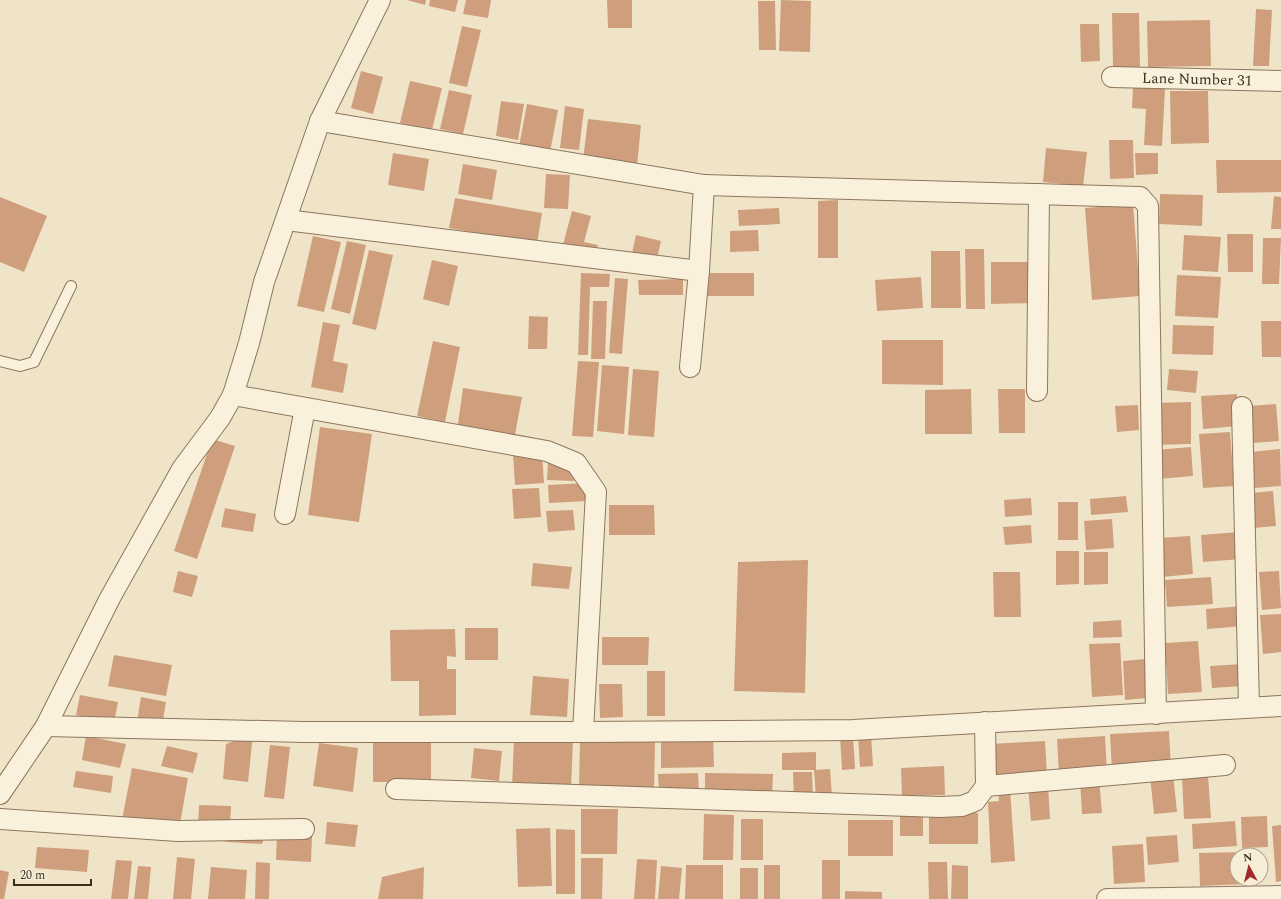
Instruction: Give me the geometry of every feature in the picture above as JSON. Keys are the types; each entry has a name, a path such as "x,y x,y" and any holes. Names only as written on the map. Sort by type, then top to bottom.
{"street":[{"path":"0,794 46,726 110,598 178,476 220,418 233,394 249,343 264,282 320,121 380,0"},
{"name":"Lane Number 31","path":"1112,77 1281,81"},
{"path":"320,121 704,185 1140,197 1148,206 1156,714"},
{"path":"690,367 699,271 704,185"},
{"path":"1037,391 1039,194"},
{"path":"286,220 699,271"},
{"path":"233,394 547,451 576,463 596,492 583,732"},
{"path":"1242,407 1249,707"},
{"path":"285,514 305,408"},
{"path":"46,726 304,732 853,730 1281,706"},
{"path":"396,789 940,807 962,806 975,801 986,786 985,722"},
{"path":"986,786 1225,765"},
{"path":"0,819 178,831 304,829"},
{"path":"1107,899 1281,896"}],"lane":[{"path":"0,361 20,366 34,362 70,286"}],"building":[{"path":"407,0 426,0 425,5"},
{"path":"430,0 458,0 455,12 429,6"},
{"path":"466,0 491,0 488,18 463,14"},
{"path":"607,0 632,0 632,28 608,28"},
{"path":"781,0 811,1 810,52 779,51"},
{"path":"758,1 775,1 776,50 759,50"},
{"path":"1256,9 1272,10 1269,66 1253,66"},
{"path":"1112,13 1139,13 1140,67 1113,67"},
{"path":"1210,20 1211,66 1148,67 1147,21"},
{"path":"1080,24 1099,24 1100,61 1081,62"},
{"path":"462,26 481,30 467,87 449,83"},
{"path":"361,71 383,77 373,114 351,108"},
{"path":"410,81 442,88 432,130 400,123"},
{"path":"1133,87 1165,89 1162,146 1144,145 1146,109 1132,108"},
{"path":"449,90 472,95 463,134 440,129"},
{"path":"1170,91 1208,91 1209,143 1171,144"},
{"path":"501,101 524,104 518,140 496,136"},
{"path":"527,104 558,110 550,152 519,146"},
{"path":"565,106 584,109 579,150 560,148"},
{"path":"588,119 641,125 637,166 583,160"},
{"path":"1109,140 1133,140 1134,178 1110,179"},
{"path":"1046,148 1087,152 1083,186 1043,182"},
{"path":"393,153 429,159 424,191 388,185"},
{"path":"1135,153 1158,153 1158,174 1136,175"},
{"path":"1216,160 1281,160 1281,192 1217,193"},
{"path":"463,164 497,170 492,200 458,194"},
{"path":"546,174 570,175 568,209 544,208"},
{"path":"1160,194 1203,195 1202,226 1159,224"},
{"path":"1274,196 1281,197 1281,229 1271,229"},
{"path":"0,197 47,216 24,272 0,262"},
{"path":"455,198 542,213 537,244 449,228"},
{"path":"838,200 838,258 818,258 818,201"},
{"path":"1133,204 1140,296 1092,300 1085,208"},
{"path":"779,208 780,224 739,226 738,210"},
{"path":"572,211 591,216 584,242 598,245 595,256 562,248"},
{"path":"758,230 759,251 730,252 730,231"},
{"path":"1227,234 1253,234 1253,272 1228,272"},
{"path":"636,235 661,241 657,259 632,253"},
{"path":"1184,235 1221,237 1218,272 1182,270"},
{"path":"313,236 341,242 324,312 297,306"},
{"path":"1263,238 1281,238 1279,284 1262,284"},
{"path":"347,241 366,245 350,314 331,309"},
{"path":"965,249 984,249 985,309 966,309"},
{"path":"369,250 393,255 376,330 352,324"},
{"path":"931,251 960,251 961,308 931,308"},
{"path":"432,260 458,266 449,306 423,299"},
{"path":"991,262 1031,262 1032,303 991,304"},
{"path":"581,273 610,274 609,287 590,287 588,355 578,355"},
{"path":"703,273 754,273 754,296 703,296"},
{"path":"1177,275 1221,277 1218,318 1175,316"},
{"path":"921,277 923,308 877,311 875,280"},
{"path":"615,278 628,279 622,354 609,353"},
{"path":"683,279 683,295 639,295 638,280"},
{"path":"593,301 607,301 605,359 591,359"},
{"path":"529,316 548,317 547,349 528,349"},
{"path":"1261,321 1281,321 1281,357 1262,357"},
{"path":"323,322 340,325 333,361 348,364 343,393 311,387"},
{"path":"1173,325 1214,326 1213,355 1172,354"},
{"path":"882,340 943,340 943,385 882,384"},
{"path":"433,341 460,347 445,422 417,416"},
{"path":"578,361 599,362 593,437 572,436"},
{"path":"602,365 629,367 624,434 597,431"},
{"path":"633,369 659,371 654,437 628,435"},
{"path":"1169,369 1198,371 1196,393 1167,390"},
{"path":"463,388 522,397 514,440 457,431"},
{"path":"971,389 972,434 925,434 925,390"},
{"path":"998,389 1025,389 1025,433 999,433"},
{"path":"1237,394 1239,426 1203,429 1201,396"},
{"path":"1191,402 1191,444 1153,445 1153,403"},
{"path":"1276,404 1279,441 1253,443 1250,406"},
{"path":"1138,405 1139,430 1117,432 1115,406"},
{"path":"320,427 372,434 359,522 308,515"},
{"path":"1230,432 1234,486 1203,488 1199,434"},
{"path":"212,439 235,446 197,559 174,551"},
{"path":"1191,447 1193,476 1158,479 1155,450"},
{"path":"1280,449 1281,486 1255,488 1252,452"},
{"path":"542,453 544,483 515,485 513,455"},
{"path":"548,462 570,464 574,481 547,480"},
{"path":"586,483 588,501 549,503 548,485"},
{"path":"539,488 541,517 514,519 512,489"},
{"path":"1273,491 1276,526 1254,528 1252,493"},
{"path":"1126,496 1128,512 1091,515 1090,499"},
{"path":"1031,498 1032,515 1005,517 1004,500"},
{"path":"1058,502 1078,502 1078,540 1058,540"},
{"path":"609,505 654,505 655,535 609,535"},
{"path":"225,508 256,514 253,532 221,527"},
{"path":"573,510 575,530 548,532 546,511"},
{"path":"1112,519 1114,548 1086,550 1084,521"},
{"path":"1031,525 1032,543 1005,545 1003,527"},
{"path":"1239,532 1241,559 1203,562 1201,535"},
{"path":"1190,536 1193,574 1162,577 1159,538"},
{"path":"1056,551 1079,551 1079,584 1056,585"},
{"path":"1084,552 1108,552 1108,584 1084,585"},
{"path":"808,560 805,693 734,691 738,562"},
{"path":"533,563 572,567 569,589 531,586"},
{"path":"178,571 198,576 192,597 173,592"},
{"path":"1279,571 1281,608 1262,610 1259,572"},
{"path":"993,572 1020,572 1021,617 994,617"},
{"path":"1211,577 1213,604 1167,607 1165,580"},
{"path":"1243,606 1244,626 1207,629 1206,609"},
{"path":"1281,614 1281,652 1263,654 1260,615"},
{"path":"1121,620 1122,637 1093,638 1093,622"},
{"path":"465,628 498,628 498,660 465,660"},
{"path":"455,629 456,657 447,656 447,669 456,669 456,715 419,716 419,681 391,681 390,630"},
{"path":"602,637 649,637 648,665 602,665"},
{"path":"1198,641 1202,692 1168,694 1165,643"},
{"path":"1120,643 1123,695 1092,697 1089,644"},
{"path":"114,655 172,665 166,696 108,686"},
{"path":"1145,659 1147,698 1125,700 1123,661"},
{"path":"1242,664 1243,686 1212,688 1210,666"},
{"path":"647,671 665,671 665,716 647,716"},
{"path":"533,676 569,679 567,717 530,715"},
{"path":"599,684 622,684 623,717 600,718"},
{"path":"80,695 118,702 114,723 76,715"},
{"path":"141,697 166,702 162,726 137,722"},
{"path":"1169,731 1171,768 1112,772 1110,734"},
{"path":"253,734 248,782 223,779 226,744"},
{"path":"713,734 714,767 661,768 661,735"},
{"path":"853,735 855,769 842,770 840,736"},
{"path":"871,735 873,766 860,767 858,736"},
{"path":"86,736 126,744 120,768 82,760"},
{"path":"1105,736 1107,772 1059,775 1057,739"},
{"path":"514,739 573,741 571,789 512,787"},
{"path":"580,739 655,741 654,791 579,789"},
{"path":"373,740 431,740 431,782 373,782"},
{"path":"1045,741 1047,775 990,778 989,744"},
{"path":"319,743 358,748 353,792 313,786"},
{"path":"270,745 290,747 284,799 264,797"},
{"path":"167,746 198,753 193,773 161,766"},
{"path":"474,748 502,751 499,781 471,778"},
{"path":"816,752 816,770 782,770 782,753"},
{"path":"944,766 945,795 902,796 901,768"},
{"path":"132,768 188,778 179,830 122,820"},
{"path":"830,769 832,796 816,797 814,770"},
{"path":"76,771 113,776 111,793 73,787"},
{"path":"793,772 812,772 813,799 794,800"},
{"path":"698,773 699,792 659,793 658,774"},
{"path":"705,773 773,774 772,797 705,797"},
{"path":"1173,774 1177,812 1154,814 1150,776"},
{"path":"1208,775 1211,818 1184,819 1182,776"},
{"path":"1099,778 1102,813 1082,814 1080,779"},
{"path":"1048,785 1050,819 1031,821 1028,786"},
{"path":"998,789 1010,789 1015,861 991,863 988,802 999,801"},
{"path":"199,805 231,806 230,828 198,827"},
{"path":"581,809 618,809 617,854 581,854"},
{"path":"929,813 978,813 978,844 929,844"},
{"path":"704,814 734,815 733,860 703,860"},
{"path":"900,814 923,814 923,836 900,836"},
{"path":"1267,816 1268,847 1242,847 1241,817"},
{"path":"741,819 763,819 763,860 741,860"},
{"path":"848,820 893,820 893,856 848,856"},
{"path":"1235,821 1237,846 1193,849 1192,824"},
{"path":"327,822 358,825 355,847 325,844"},
{"path":"1281,825 1281,881 1276,882 1272,826"},
{"path":"550,828 552,886 518,887 516,829"},
{"path":"556,829 575,830 575,894 556,894"},
{"path":"277,834 312,836 311,862 276,860"},
{"path":"1177,835 1179,862 1148,865 1146,837"},
{"path":"265,836 262,844 227,842 211,837"},
{"path":"1143,844 1145,882 1114,884 1112,846"},
{"path":"37,847 89,850 87,872 35,868"},
{"path":"1229,852 1229,885 1200,886 1199,853"},
{"path":"177,857 195,859 191,899 173,899"},
{"path":"581,858 603,858 602,899 581,899"},
{"path":"637,859 657,860 655,899 634,899"},
{"path":"116,860 132,861 128,899 111,899"},
{"path":"822,860 840,860 840,899 822,899"},
{"path":"256,862 270,863 269,899 255,899"},
{"path":"928,862 947,862 948,899 929,899"},
{"path":"686,865 723,865 723,899 685,899"},
{"path":"764,865 780,865 780,899 764,899"},
{"path":"952,865 968,866 968,899 951,899"},
{"path":"138,866 151,867 148,899 134,899"},
{"path":"661,866 682,868 679,899 658,899"},
{"path":"211,867 247,870 245,899 208,899"},
{"path":"424,867 423,899 378,899 382,877"},
{"path":"740,868 758,868 758,899 740,899"},
{"path":"0,870 9,872 4,899 0,899"},
{"path":"845,891 882,892 882,899 845,899"}]}
